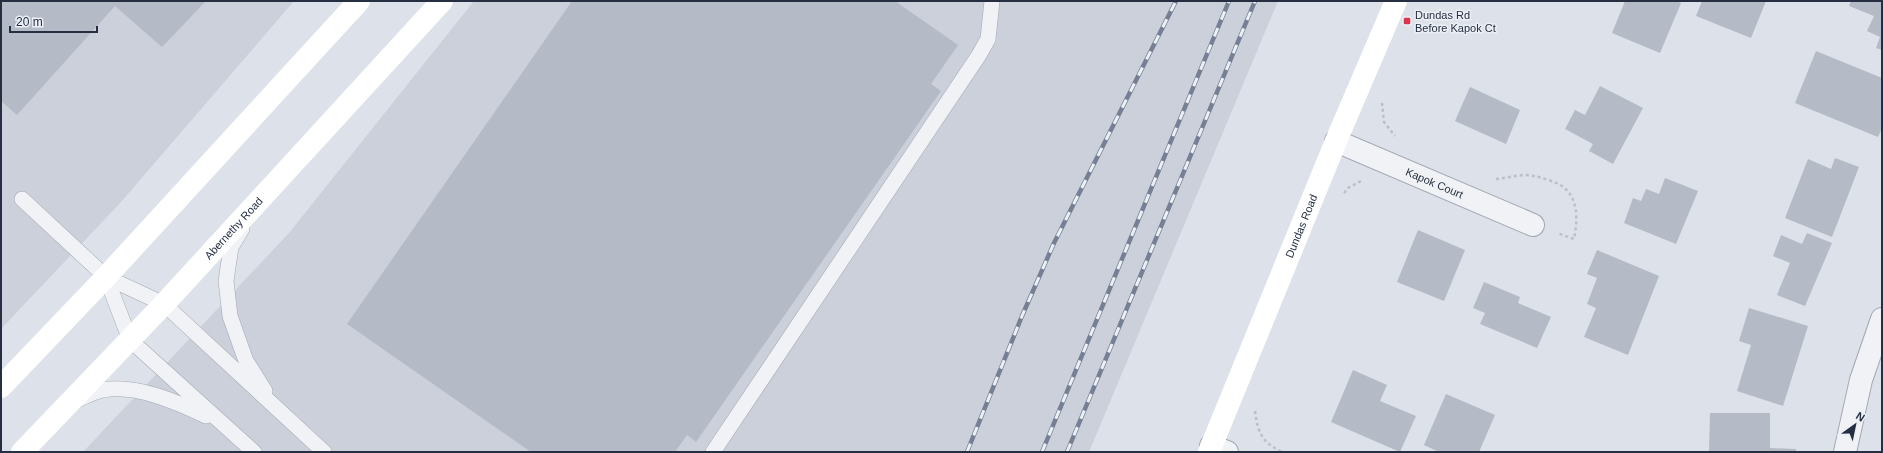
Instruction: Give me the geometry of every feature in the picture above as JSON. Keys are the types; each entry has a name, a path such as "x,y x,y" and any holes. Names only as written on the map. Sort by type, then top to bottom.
{"main road":[{"path":"1,387 106,277 359,1"},
{"name":"Abernethy Road","path":"22,452 66,404 164,304 442,1"},
{"name":"Dundas Road","path":"1216,450 1336,141 1396,1"}],"street":[{"name":"Kapok Court","path":"1336,141 1533,225"},
{"path":"1845,452 1861,380 1882,319"}],"lane":[{"path":"713,452 979,55 988,39 992,1"},
{"path":"22,199 106,277 164,304 323,452"},
{"path":"258,203 231,247 226,281 230,316 246,361 278,410"},
{"path":"106,277 130,340 254,452"},
{"path":"66,404 103,390 129,389 181,403 223,424"}],"path":[{"path":"1382,100 1384,122 1393,135 1398,138"},
{"path":"1495,179 1524,175 1537,177 1558,183 1570,194 1575,204 1577,223 1574,239 1533,225"},
{"path":"1340,199 1348,188 1361,181"},
{"path":"1254,405 1257,425 1265,442 1282,452"}],"shaded area":[{"path":"1,1 294,1 121,202 1,329"},
{"path":"474,1 1278,1 1089,452 83,452 289,233"}],"building":[{"path":"1,1 206,1 162,47 115,6 17,115 1,101"},
{"path":"572,1 895,1 958,45 931,84 941,91 696,442 687,435 675,452 531,452 347,324"},
{"path":"1625,1 1677,1 1681,3 1660,53 1612,33"},
{"path":"1702,1 1766,1 1751,38 1696,16"},
{"path":"1851,1 1882,1 1882,50 1876,48 1880,37 1867,31 1874,16 1849,6"},
{"path":"1816,51 1882,78 1882,128 1878,137 1795,103"},
{"path":"1600,86 1643,108 1613,164 1589,151 1593,144 1565,129 1575,110 1585,115"},
{"path":"1470,87 1520,110 1506,144 1455,121"},
{"path":"1835,158 1859,167 1832,237 1785,218 1808,159 1831,169"},
{"path":"1665,178 1698,191 1676,244 1624,223 1633,198 1641,201 1646,189 1659,194"},
{"path":"1418,230 1465,250 1444,301 1397,282"},
{"path":"1807,233 1832,243 1805,306 1777,295 1790,263 1773,256 1781,235 1802,244"},
{"path":"1597,250 1659,276 1628,355 1584,337 1596,308 1587,304 1597,278 1587,274"},
{"path":"1484,282 1520,297 1518,303 1551,317 1537,348 1480,324 1485,313 1473,308"},
{"path":"1749,308 1808,326 1783,406 1737,391 1751,345 1739,341"},
{"path":"1353,370 1387,385 1380,401 1416,416 1400,452 1331,422"},
{"path":"1446,394 1495,415 1479,452 1439,452 1424,445"},
{"path":"1710,413 1770,413 1770,448 1796,449 1796,452 1709,452"}],"railway":[{"path":"967,452 1022,316 1054,243 1176,1"},
{"path":"1042,452 1229,1"},
{"path":"1067,452 1255,1"}],"place":[{"name":"Dundas Rd Before Kapok Ct","path":"1407,21"}]}
